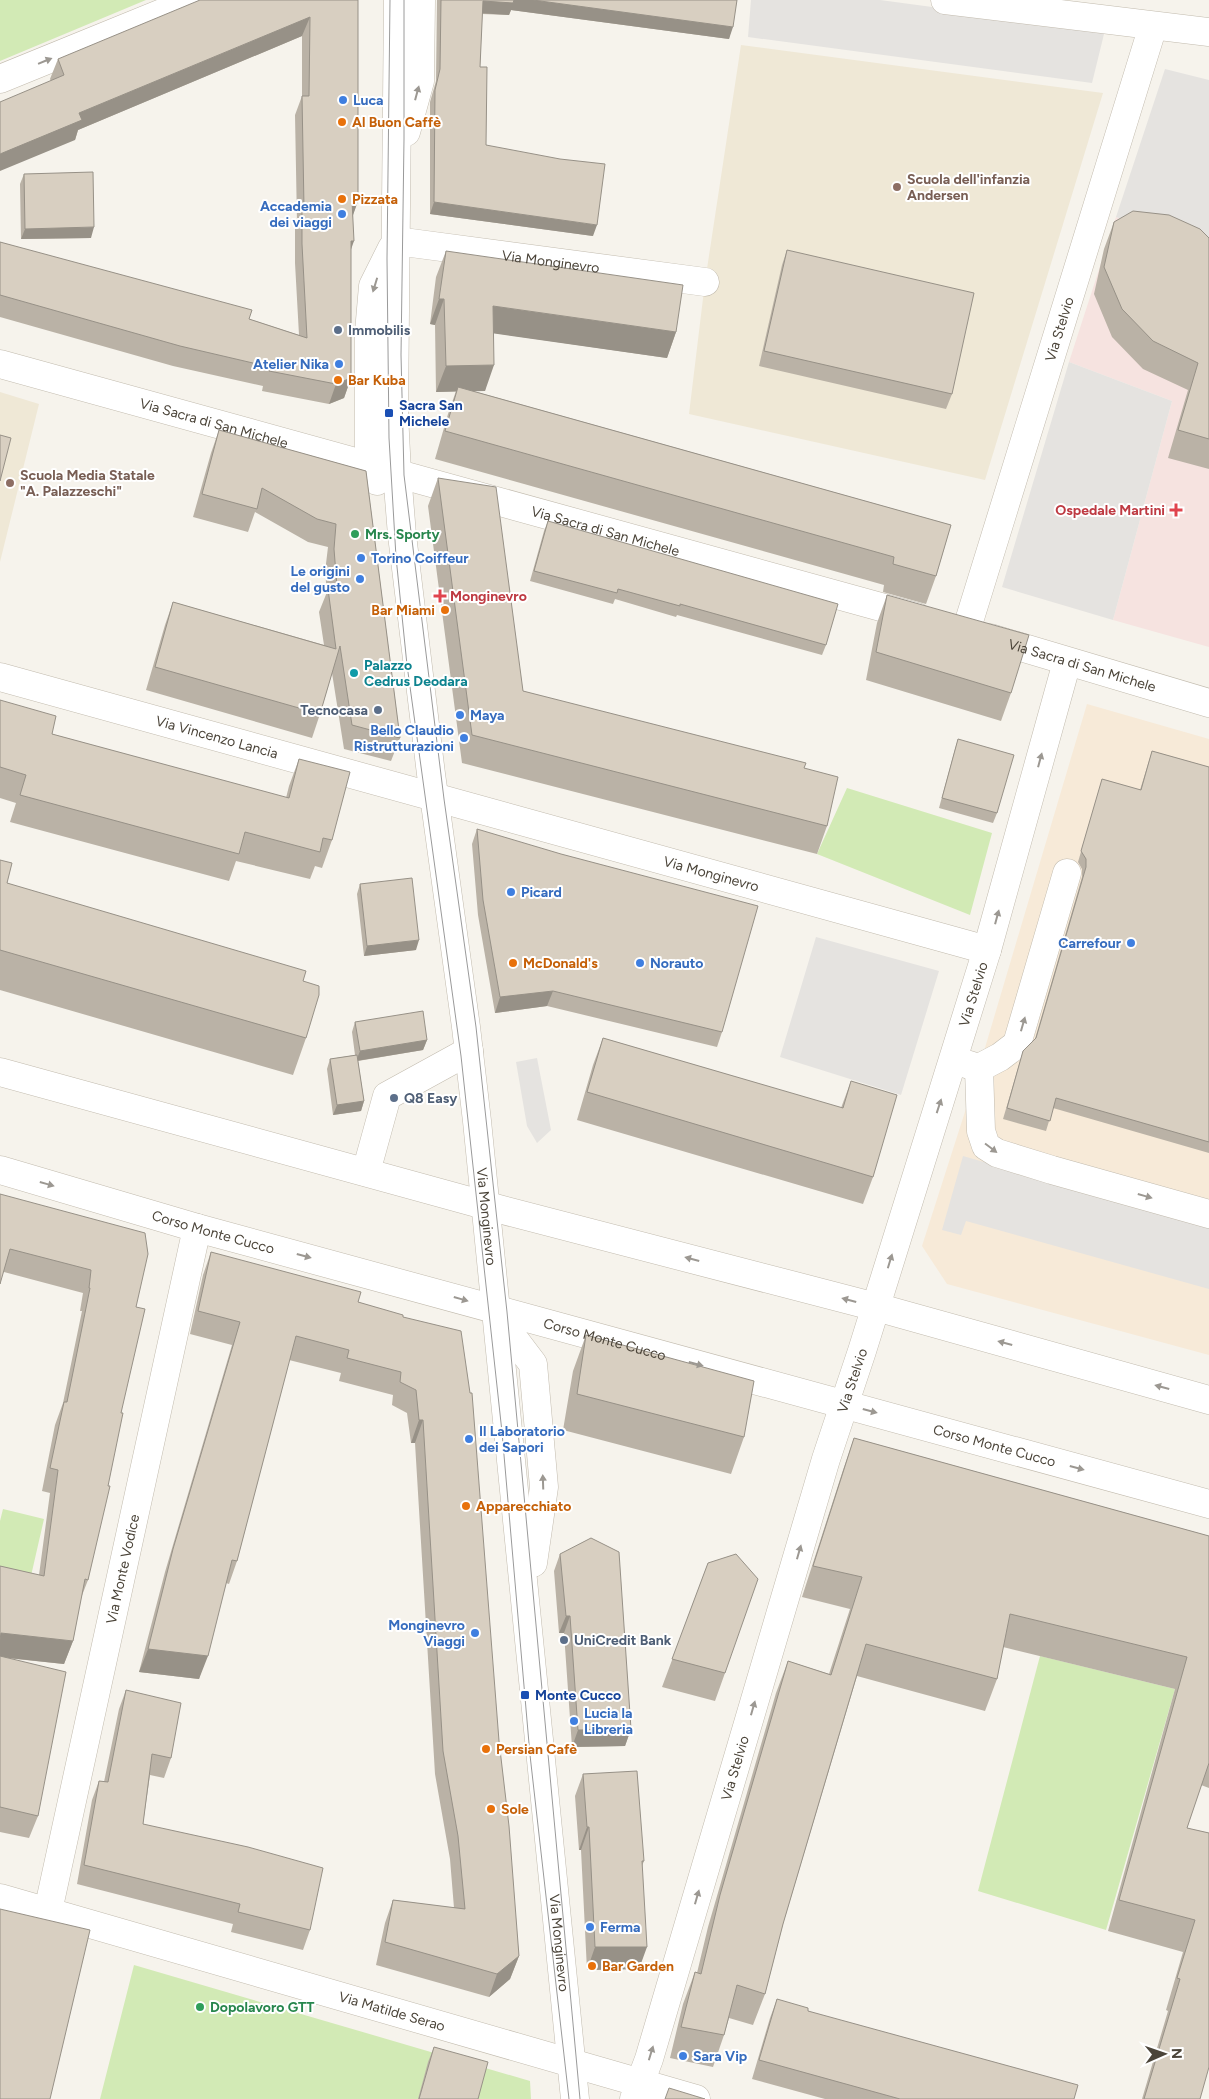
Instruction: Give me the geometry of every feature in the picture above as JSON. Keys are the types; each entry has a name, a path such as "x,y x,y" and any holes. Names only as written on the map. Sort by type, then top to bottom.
{"street":[{"path":"0,79 194,0"},
{"name":"Via Monginevro","path":"398,0 394,414 402,535 434,796 469,1051 520,1536 575,2099"},
{"name":"Via Monginevro","path":"396,156 404,139 420,81 421,0"},
{"path":"945,0 1209,32"},
{"name":"Via Stelvio","path":"966,631 1153,26"},
{"name":"Via Monginevro","path":"396,242 705,282"},
{"name":"Via Monginevro","path":"396,242 374,286 369,332 369,465 402,535"},
{"name":"Via Sacra di San Michele","path":"0,364 966,631 1209,703"},
{"name":"Via Stelvio","path":"638,2091 843,1404 876,1307 988,950 1067,662"},
{"name":"Via Vincenzo Lancia","path":"0,677 434,796"},
{"name":"Via Monginevro","path":"434,796 988,950"},
{"path":"954,1059 979,1068 1000,1058 1017,1044 1067,873"},
{"path":"366,1172 387,1096 469,1051"},
{"path":"979,1068 981,1131 986,1146 997,1153 1209,1214"},
{"path":"0,1072 486,1205 876,1307 1209,1400"},
{"name":"Corso Monte Cucco","path":"0,1170 197,1228 1209,1504"},
{"name":"Via Monte Vodice","path":"48,1911 197,1228"},
{"name":"Via Monginevro","path":"497,1309 508,1331 533,1364 535,1382 544,1487 526,1600"},
{"name":"Via Monginevro","path":"520,1536 510,1615 519,1723 520,1731 544,1789"},
{"name":"Via Matilde Serao","path":"0,1898 572,2064 638,2091 696,2099"}],"shaded area":[{"path":"751,0 880,0 1105,30 1092,83 748,37"},
{"name":"Scuola dell'infanzia Andersen","path":"741,45 1103,93 985,480 689,414 705,282"},
{"path":"1165,69 1209,80 1209,253 1116,217"},
{"name":"Ospedale Martini","path":"1116,217 1209,253 1209,647 1113,620 1172,401 1069,362"},
{"path":"1069,362 1172,401 1113,620 1002,587"},
{"name":"Scuola Media Statale \"A. Palazzeschi\"","path":"0,392 39,404 0,562"},
{"path":"1087,704 1209,739 1209,1355 947,1284 922,1246 979,1068"},
{"path":"816,937 939,971 901,1095 780,1057"},
{"path":"537,1058 551,1130 537,1143 527,1126 516,1062"},
{"path":"963,1156 1209,1226 1209,1289 966,1221 961,1235 942,1230"}],"green space":[{"path":"0,0 146,0 0,61"},
{"path":"847,788 992,833 970,915 817,854"},
{"path":"3,1509 44,1519 28,1589 0,1582 0,1521"},
{"path":"1040,1656 1175,1689 1106,1930 978,1891"},
{"name":"Dopolavoro GTT","path":"134,1965 530,2081 531,2099 100,2099"}],"building":[{"path":"200,0 358,0 358,201 352,201 354,241 351,241 351,378 336,384 269,371 270,367 180,346 0,295 0,242 252,310 249,319 307,338 302,244 302,208 304,208 302,96 309,96 310,17 79,113 82,120 0,154 0,102 64,75 58,59"},
{"path":"441,0 514,0 513,3 483,1 480,67 487,67 486,145 560,159 605,164 597,225 434,202 435,90 440,69"},
{"path":"533,0 737,0 733,27"},
{"path":"93,172 94,227 25,229 24,174"},
{"path":"1133,211 1169,215 1200,229 1209,238 1209,439 1178,430 1198,363 1153,341 1122,309 1104,267 1114,222"},
{"path":"787,250 974,293 952,394 764,351"},
{"path":"446,251 683,285 676,332 493,306 494,365 446,366 444,299 439,299"},
{"path":"458,387 951,525 936,576 893,564 894,557 445,431"},
{"path":"219,430 366,471 400,738 352,725 340,646 320,714 155,667 173,602 336,649 328,589 337,586 334,549 336,524 317,519 262,488 257,509 202,494"},
{"path":"0,435 11,438 0,481"},
{"path":"438,478 496,487 523,691 806,763 804,768 838,777 827,826 472,735"},
{"path":"548,521 838,604 826,645 680,604 680,606 618,589 617,593 534,571"},
{"path":"887,595 1029,635 1011,693 876,652"},
{"path":"0,700 56,716 52,734 289,798 299,759 350,772 332,840 323,838 320,852 245,832 239,854 20,795 26,775 0,767"},
{"path":"958,739 1014,755 997,813 942,798"},
{"name":"Carrefour","path":"1152,751 1209,767 1209,1142 1056,1098 1050,1121 1007,1108 1023,1051 1036,1038 1086,867 1086,859 1081,851 1102,779 1141,790"},
{"name":"Norauto","path":"477,829 561,854 758,906 722,1032 553,991 500,997 483,900"},
{"path":"0,860 12,863 7,883 306,971 303,981 319,986 319,995 306,1038 0,950"},
{"path":"412,878 419,940 367,946 360,884"},
{"path":"423,1011 427,1040 360,1051 355,1022"},
{"path":"603,1038 843,1108 851,1081 897,1095 873,1177 587,1092"},
{"path":"357,1055 364,1101 337,1105 330,1059"},
{"path":"0,1194 145,1233 148,1254 136,1307 145,1309 121,1413 123,1413 108,1486 110,1486 88,1580 85,1579 73,1641 1,1633 0,1640 0,1566 44,1576 58,1470 50,1468 64,1402 67,1402 90,1288 91,1270 10,1249 0,1284"},
{"path":"211,1252 361,1292 358,1302 403,1315 403,1317 461,1331 470,1393 472,1393 499,1741 509,1826 519,1956 497,1974 385,1942 393,1900 465,1909 458,1836 443,1751 423,1420 419,1420 416,1390 400,1382 401,1372 347,1358 349,1350 296,1336 237,1561 232,1560 208,1656 148,1649 173,1549 240,1322 198,1311"},
{"path":"586,1335 754,1381 744,1437 577,1394"},
{"path":"854,1438 1209,1536 1209,1763 1187,1828 1209,1833 1209,2067 1200,2099 1144,2099 1180,1979 1177,1978 1195,1920 1119,1900 1187,1657 1010,1614 997,1679 866,1644 783,1924 765,1994 737,1985 724,2035 681,2027 695,1972 701,1974 720,1895 788,1661 831,1675 862,1577 813,1566"},
{"path":"591,1538 619,1552 631,1729 578,1730 570,1616 566,1616 560,1554"},
{"path":"736,1554 758,1579 725,1673 672,1659 708,1563"},
{"path":"0,1656 66,1672 38,1816 0,1807"},
{"path":"126,1690 181,1703 171,1758 152,1754 143,1824 248,1847 323,1868 310,1930 238,1912 240,1904 84,1865 99,1781 108,1782"},
{"path":"637,1771 644,1861 642,1861 647,1947 595,1947 589,1827 587,1827 583,1774"},
{"path":"0,1909 90,1930 50,2099 0,2099"},
{"path":"777,1999 808,2008 808,2011 1078,2085 1074,2099 900,2099 759,2060"},
{"path":"434,2047 488,2062 478,2099 419,2099"},
{"path":"669,2088 705,2099 665,2099"}],"tram line":[{"path":"390,0 387,259 389,438 396,557 407,665 461,1056 502,1432 530,1755 569,2099"},
{"path":"404,0 401,355 404,475 444,799 476,1027 507,1312 580,2099"}],"place":[{"name":"Luca","path":"343,100"},
{"name":"Al Buon Caffè","path":"342,122"},
{"name":"Scuola dell'infanzia Andersen","path":"897,187"},
{"name":"Pizzata","path":"342,199"},
{"name":"Accademia dei viaggi","path":"342,214"},
{"name":"Immobilis","path":"338,330"},
{"name":"Atelier Nika","path":"339,364"},
{"name":"Bar Kuba","path":"338,380"},
{"name":"Sacra San Michele","path":"389,413"},
{"name":"Scuola Media Statale \"A. Palazzeschi\"","path":"10,483"},
{"name":"Ospedale Martini","path":"1176,510"},
{"name":"Mrs. Sporty","path":"355,534"},
{"name":"Torino Coiffeur","path":"361,558"},
{"name":"Le origini del gusto","path":"360,579"},
{"name":"Monginevro","path":"440,596"},
{"name":"Bar Miami","path":"445,610"},
{"name":"Palazzo Cedrus Deodara","path":"354,673"},
{"name":"Tecnocasa","path":"378,710"},
{"name":"Maya","path":"460,715"},
{"name":"Bello Claudio Ristrutturazioni","path":"464,738"},
{"name":"Picard","path":"511,892"},
{"name":"Carrefour","path":"1131,943"},
{"name":"McDonald's","path":"513,963"},
{"name":"Norauto","path":"640,963"},
{"name":"Q8 Easy","path":"394,1098"},
{"name":"Il Laboratorio dei Sapori","path":"469,1439"},
{"name":"Apparecchiato","path":"466,1506"},
{"name":"Monginevro Viaggi","path":"475,1633"},
{"name":"UniCredit Bank","path":"564,1640"},
{"name":"Monte Cucco","path":"525,1695"},
{"name":"Lucia la Libreria","path":"574,1721"},
{"name":"Persian Cafè","path":"486,1749"},
{"name":"Sole","path":"491,1809"},
{"name":"Ferma","path":"590,1927"},
{"name":"Bar Garden","path":"592,1966"},
{"name":"Dopolavoro GTT","path":"200,2007"},
{"name":"Sara Vip","path":"683,2056"}]}
